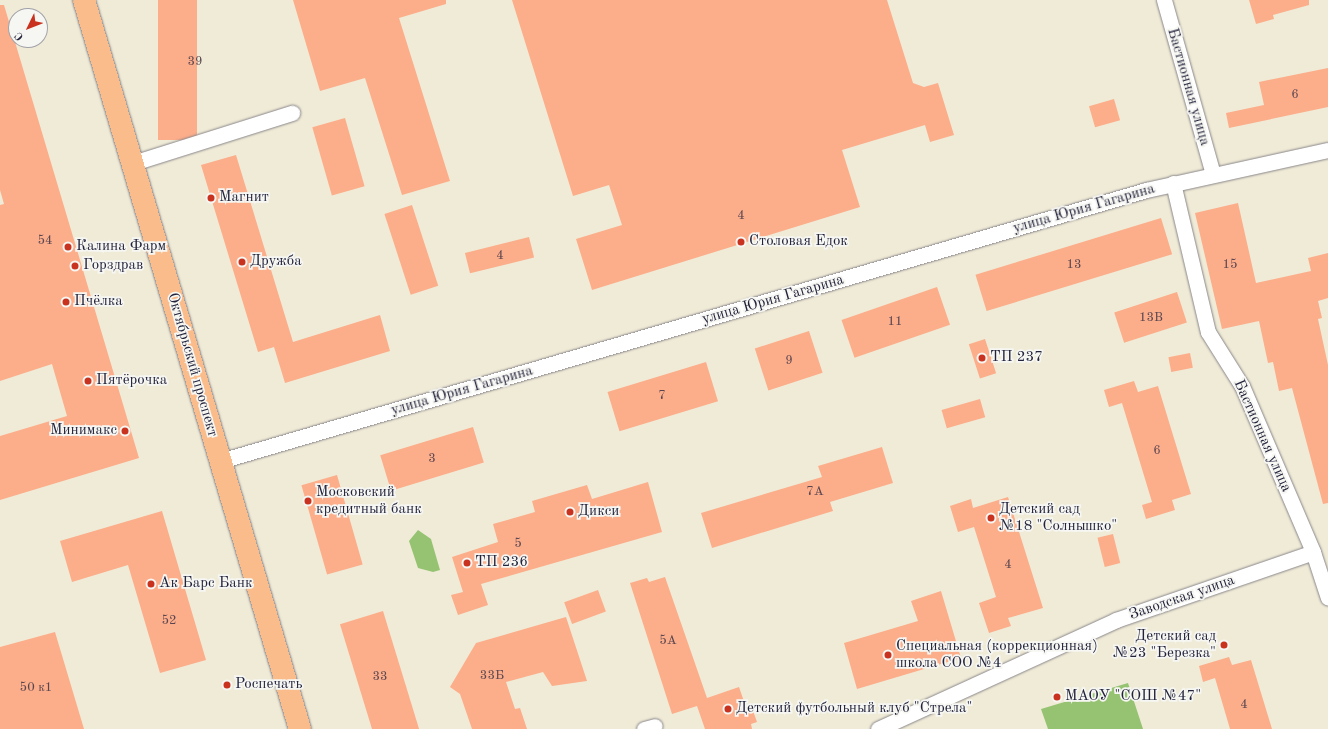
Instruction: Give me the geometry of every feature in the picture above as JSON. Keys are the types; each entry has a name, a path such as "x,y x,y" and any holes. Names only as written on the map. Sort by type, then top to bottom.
{"main road":[{"name":"Октябрьский проспект","path":"84,0 300,729"}],"street":[{"name":"Бастионная улица","path":"1164,0 1213,174"},
{"path":"132,163 292,113"},
{"name":"улица Юрия Гагарина","path":"220,461 1173,183 1328,150"},
{"name":"Бастионная улица","path":"1173,183 1208,332 1242,386 1313,552 1328,598"},
{"name":"Заводская улица","path":"878,729 1116,620 1313,552"}],"green space":[{"path":"418,530 431,539 440,570 433,572 418,568 409,541"},
{"path":"1128,683 1143,729 1048,729 1041,709"}],"building":[{"path":"158,0 197,0 197,140 158,140"},
{"path":"293,0 446,0 446,4 399,18 450,181 402,195 365,78 320,91"},
{"path":"512,0 887,0 913,83 924,87 938,83 954,135 930,142 925,125 842,150 860,207 592,290 576,239 622,225 609,185 573,196"},
{"path":"1249,0 1309,0 1309,5 1273,15 1274,19 1256,24"},
{"path":"0,5 4,5 8,18 8,48 17,48 139,458 0,500 0,436 67,416 52,364 0,381 0,205 4,204 0,190"},
{"path":"1328,68 1328,107 1229,128 1226,113 1264,105 1259,82"},
{"path":"1114,99 1120,120 1095,127 1089,106"},
{"path":"345,118 365,186 332,196 312,127"},
{"path":"236,155 293,342 380,315 390,351 285,383 274,347 258,352 201,165"},
{"path":"1238,203 1256,283 1311,271 1308,258 1328,253 1328,298 1318,301 1322,318 1318,319 1328,365 1328,503 1323,504 1292,388 1279,391 1273,362 1268,363 1259,321 1222,329 1195,213"},
{"path":"412,205 438,286 411,295 384,214"},
{"path":"1161,218 1172,254 987,311 975,275"},
{"path":"529,237 534,257 470,273 465,253"},
{"path":"937,287 950,325 855,358 842,320"},
{"path":"1177,292 1187,322 1124,343 1114,312"},
{"path":"809,331 823,373 768,390 755,349"},
{"name":"ТП 237","path":"985,339 996,373 980,378 969,344"},
{"path":"1190,353 1193,368 1171,372 1168,357"},
{"path":"706,362 718,401 619,431 608,392"},
{"path":"1134,381 1138,392 1158,386 1191,494 1172,500 1175,510 1146,519 1142,505 1152,502 1122,403 1109,407 1104,390"},
{"path":"980,399 985,417 947,428 942,410"},
{"path":"473,427 484,462 391,491 380,455"},
{"path":"882,447 893,483 830,502 833,511 712,548 701,513 822,477 818,466"},
{"path":"337,475 363,564 327,575 301,485"},
{"path":"648,482 662,532 481,584 488,605 458,615 451,595 463,592 452,557 498,542 493,524 535,512 532,501 587,485 592,499"},
{"path":"1008,497 1043,608 1008,618 1011,626 989,633 979,603 996,597 974,527 958,532 950,506 971,499 973,508"},
{"path":"162,511 206,660 160,673 128,565 72,582 60,541"},
{"path":"1113,534 1120,563 1105,567 1097,538"},
{"path":"665,577 707,698 739,687 747,710 752,708 757,722 751,724 752,729 705,729 697,706 672,714 630,583 647,578 649,582"},
{"path":"598,590 606,612 572,624 564,602"},
{"name":"Специальная (коррекционная) школа СОО №4","path":"941,591 961,658 857,689 844,643 918,621 911,601"},
{"path":"383,611 419,729 372,729 340,624"},
{"path":"566,617 587,681 552,686 543,672 506,682 515,709 520,708 527,729 472,729 460,694 450,687 476,643"},
{"path":"55,632 84,729 0,729 0,647"},
{"path":"1229,657 1232,665 1251,660 1272,729 1230,729 1215,678 1203,682 1199,666"}],"place":[{"name":"Магнит","path":"211,198"},
{"name":"Столовая Едок","path":"741,242"},
{"name":"Калина Фарм","path":"68,247"},
{"name":"Дружба","path":"242,262"},
{"name":"Горздрав","path":"75,266"},
{"name":"Пчёлка","path":"66,302"},
{"name":"ТП 237","path":"982,358"},
{"name":"Пятёрочка","path":"88,381"},
{"name":"Минимакс","path":"125,431"},
{"name":"Московский кредитный банк","path":"308,501"},
{"name":"Дикси","path":"570,512"},
{"name":"Детский сад №18 \"Солнышко\"","path":"991,518"},
{"name":"ТП 236","path":"467,563"},
{"name":"Ак Барс Банк","path":"151,584"},
{"name":"Детский сад №23 \"Березка\"","path":"1224,645"},
{"name":"Специальная (коррекционная) школа СОО №4","path":"888,655"},
{"name":"Роспечать","path":"227,685"},
{"name":"МАОУ \"СОШ №47\"","path":"1057,697"},
{"name":"Детский футбольный клуб \"Стрела\"","path":"728,709"}]}
